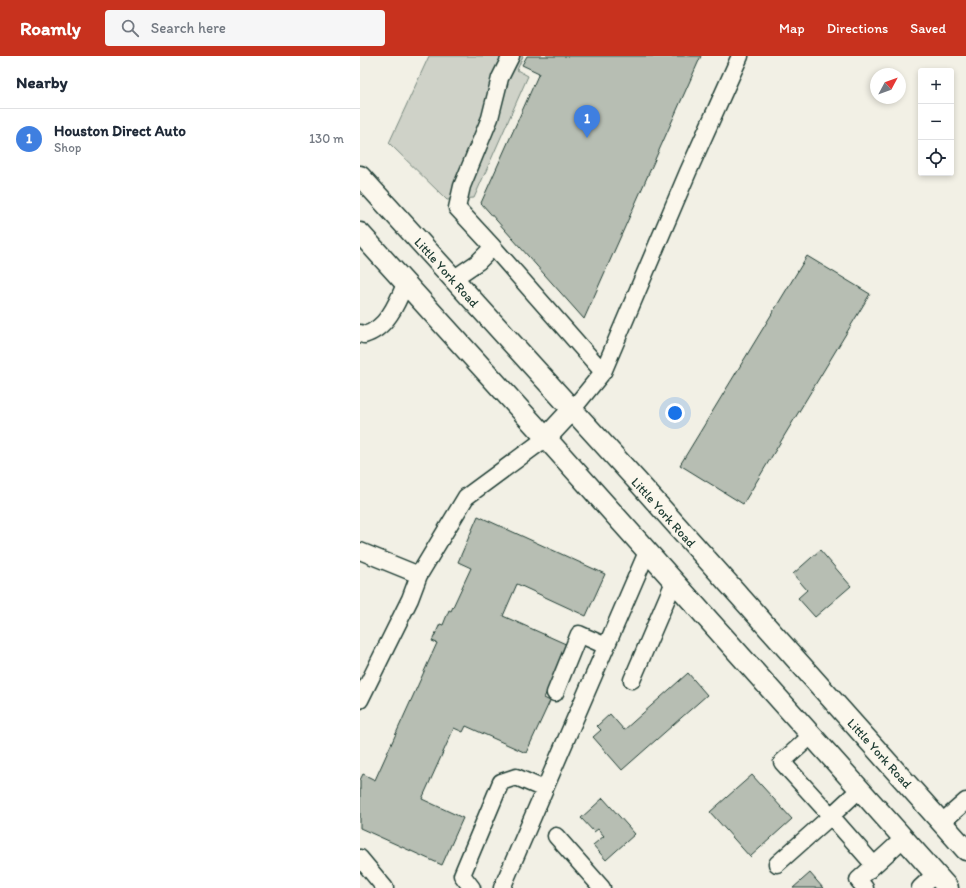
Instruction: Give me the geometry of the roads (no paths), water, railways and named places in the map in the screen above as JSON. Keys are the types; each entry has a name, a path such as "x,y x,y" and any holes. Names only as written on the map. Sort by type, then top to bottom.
{"main road":[{"name":"Little York Road","path":"360,176 966,850"},
{"path":"360,233 546,438 942,881"},
{"path":"546,438 572,410"}],"street":[{"path":"511,56 500,78 490,118 462,186 457,208 603,372"},
{"path":"572,410 603,372 688,172 740,56"},
{"path":"453,279 478,262 493,247"},
{"path":"360,333 364,335 381,327 401,296 405,284"},
{"path":"360,700 410,599 419,575 466,497 546,438"},
{"path":"360,551 419,575"},
{"path":"502,888 647,552"},
{"path":"632,680 674,582"},
{"path":"555,693 579,634 606,646"},
{"path":"812,735 782,762 874,865"},
{"path":"472,888 462,875 501,782 516,777 544,789"},
{"path":"777,864 860,789"},
{"path":"942,822 965,802"},
{"path":"556,836 602,888"},
{"path":"865,888 858,880 904,838"},
{"path":"360,858 385,888"},
{"path":"920,888 942,881"}],"place":[{"name":"Houston Direct Auto","path":"587,138"}]}
